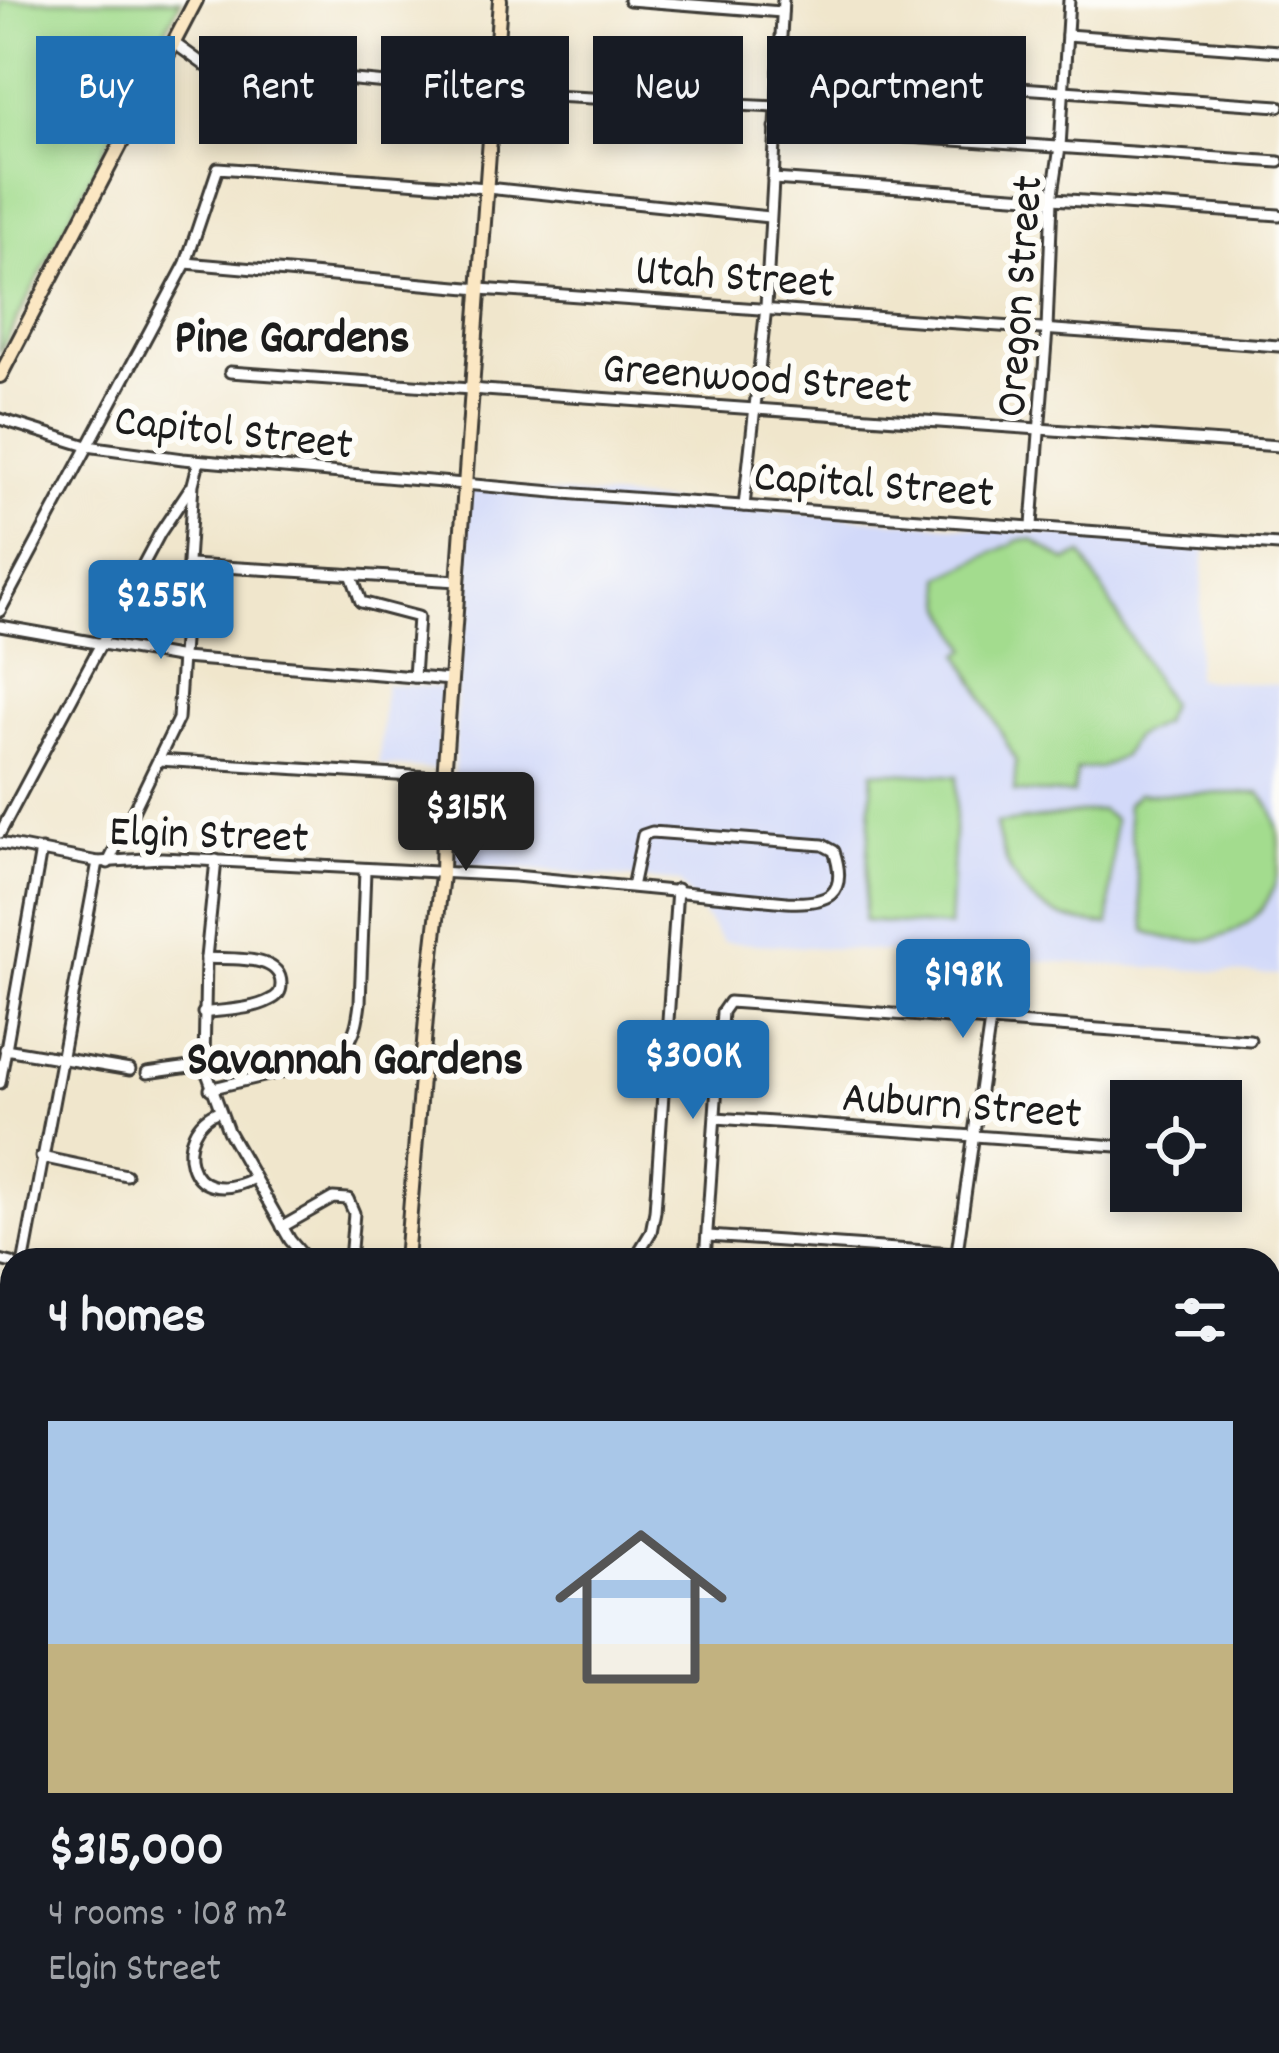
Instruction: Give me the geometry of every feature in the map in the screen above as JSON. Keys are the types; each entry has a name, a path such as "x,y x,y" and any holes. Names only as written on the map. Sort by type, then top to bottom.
{"main road":[{"path":"175,42 196,0"},
{"path":"497,36 500,0"},
{"path":"0,376 122,144"},
{"path":"407,1248 442,874 444,778 489,144"}],"street":[{"path":"629,0 782,6 781,36"},
{"name":"Oregon Street","path":"1032,525 1070,0"},
{"path":"1067,35 1279,51"},
{"path":"175,45 206,66 381,83"},
{"path":"1026,88 1279,106"},
{"path":"569,97 767,107"},
{"path":"744,506 766,307 775,144"},
{"path":"1015,144 1279,162"},
{"path":"0,611 186,263 218,168 487,188 769,217"},
{"path":"772,179 1279,215"},
{"name":"Utah Street","path":"186,263 480,289 1279,346"},
{"name":"Greenwood Street","path":"230,372 1279,446"},
{"name":"Capitol Street","path":"0,419 87,446 199,461 464,484"},
{"path":"26,1248 59,1059 103,863 178,719 193,484 199,461"},
{"path":"0,833 160,533 193,484"},
{"name":"Capital Street","path":"464,484 1279,545"},
{"path":"190,565 458,581"},
{"path":"351,574 361,602 418,616 414,676"},
{"path":"0,626 183,658 452,680"},
{"path":"159,760 444,778"},
{"name":"Elgin Street","path":"0,843 103,863 162,858 515,876 632,887 677,889 816,903 829,898 838,886 839,866 834,850 823,845 652,832 643,835 638,845 632,887"},
{"path":"0,1083 41,850"},
{"path":"216,860 206,958 204,1065 219,1111 298,1248"},
{"path":"210,1089 333,1057 350,1040 360,1003 365,870"},
{"path":"642,1248 652,1232 655,1211 677,889"},
{"path":"203,1013 271,1000 281,988 278,974 264,963 206,958"},
{"path":"706,1248 722,1012 729,1002 1250,1040"},
{"path":"957,1248 990,1021"},
{"path":"3,1049 130,1070"},
{"path":"146,1073 204,1065"},
{"path":"219,1111 205,1116 195,1129 192,1171 196,1179 211,1188 231,1188 254,1178"},
{"name":"Auburn Street","path":"716,1118 1110,1146"},
{"path":"41,1157 126,1175"},
{"path":"282,1227 333,1198 348,1199 354,1213 351,1248"},
{"path":"708,1236 850,1248"}],"shaded area":[{"path":"464,485 1205,547 1195,679 1279,685 1279,975 723,942 679,882 446,863 454,779"},
{"path":"385,684 443,688 437,770 379,765"}],"green space":[{"path":"0,0 181,0 163,36 36,36 36,144 107,144 0,353"},
{"path":"1020,540 1033,540 1066,561 1082,554 1169,704 1162,723 1134,737 1123,756 1100,768 1077,769 1073,794 1014,792 1016,761 960,654 968,649 946,607 942,577"},
{"path":"873,771 957,776 949,927 864,921"},
{"path":"1260,793 1276,821 1279,854 1276,880 1254,918 1216,938 1193,941 1146,931 1126,805 1137,794"},
{"path":"1101,810 1114,820 1109,925 1064,918 1032,899 1009,868 996,824"}],"district":[{"name":"Pine Gardens","path":"292,334"},
{"name":"Savannah Gardens","path":"355,1056"}]}
